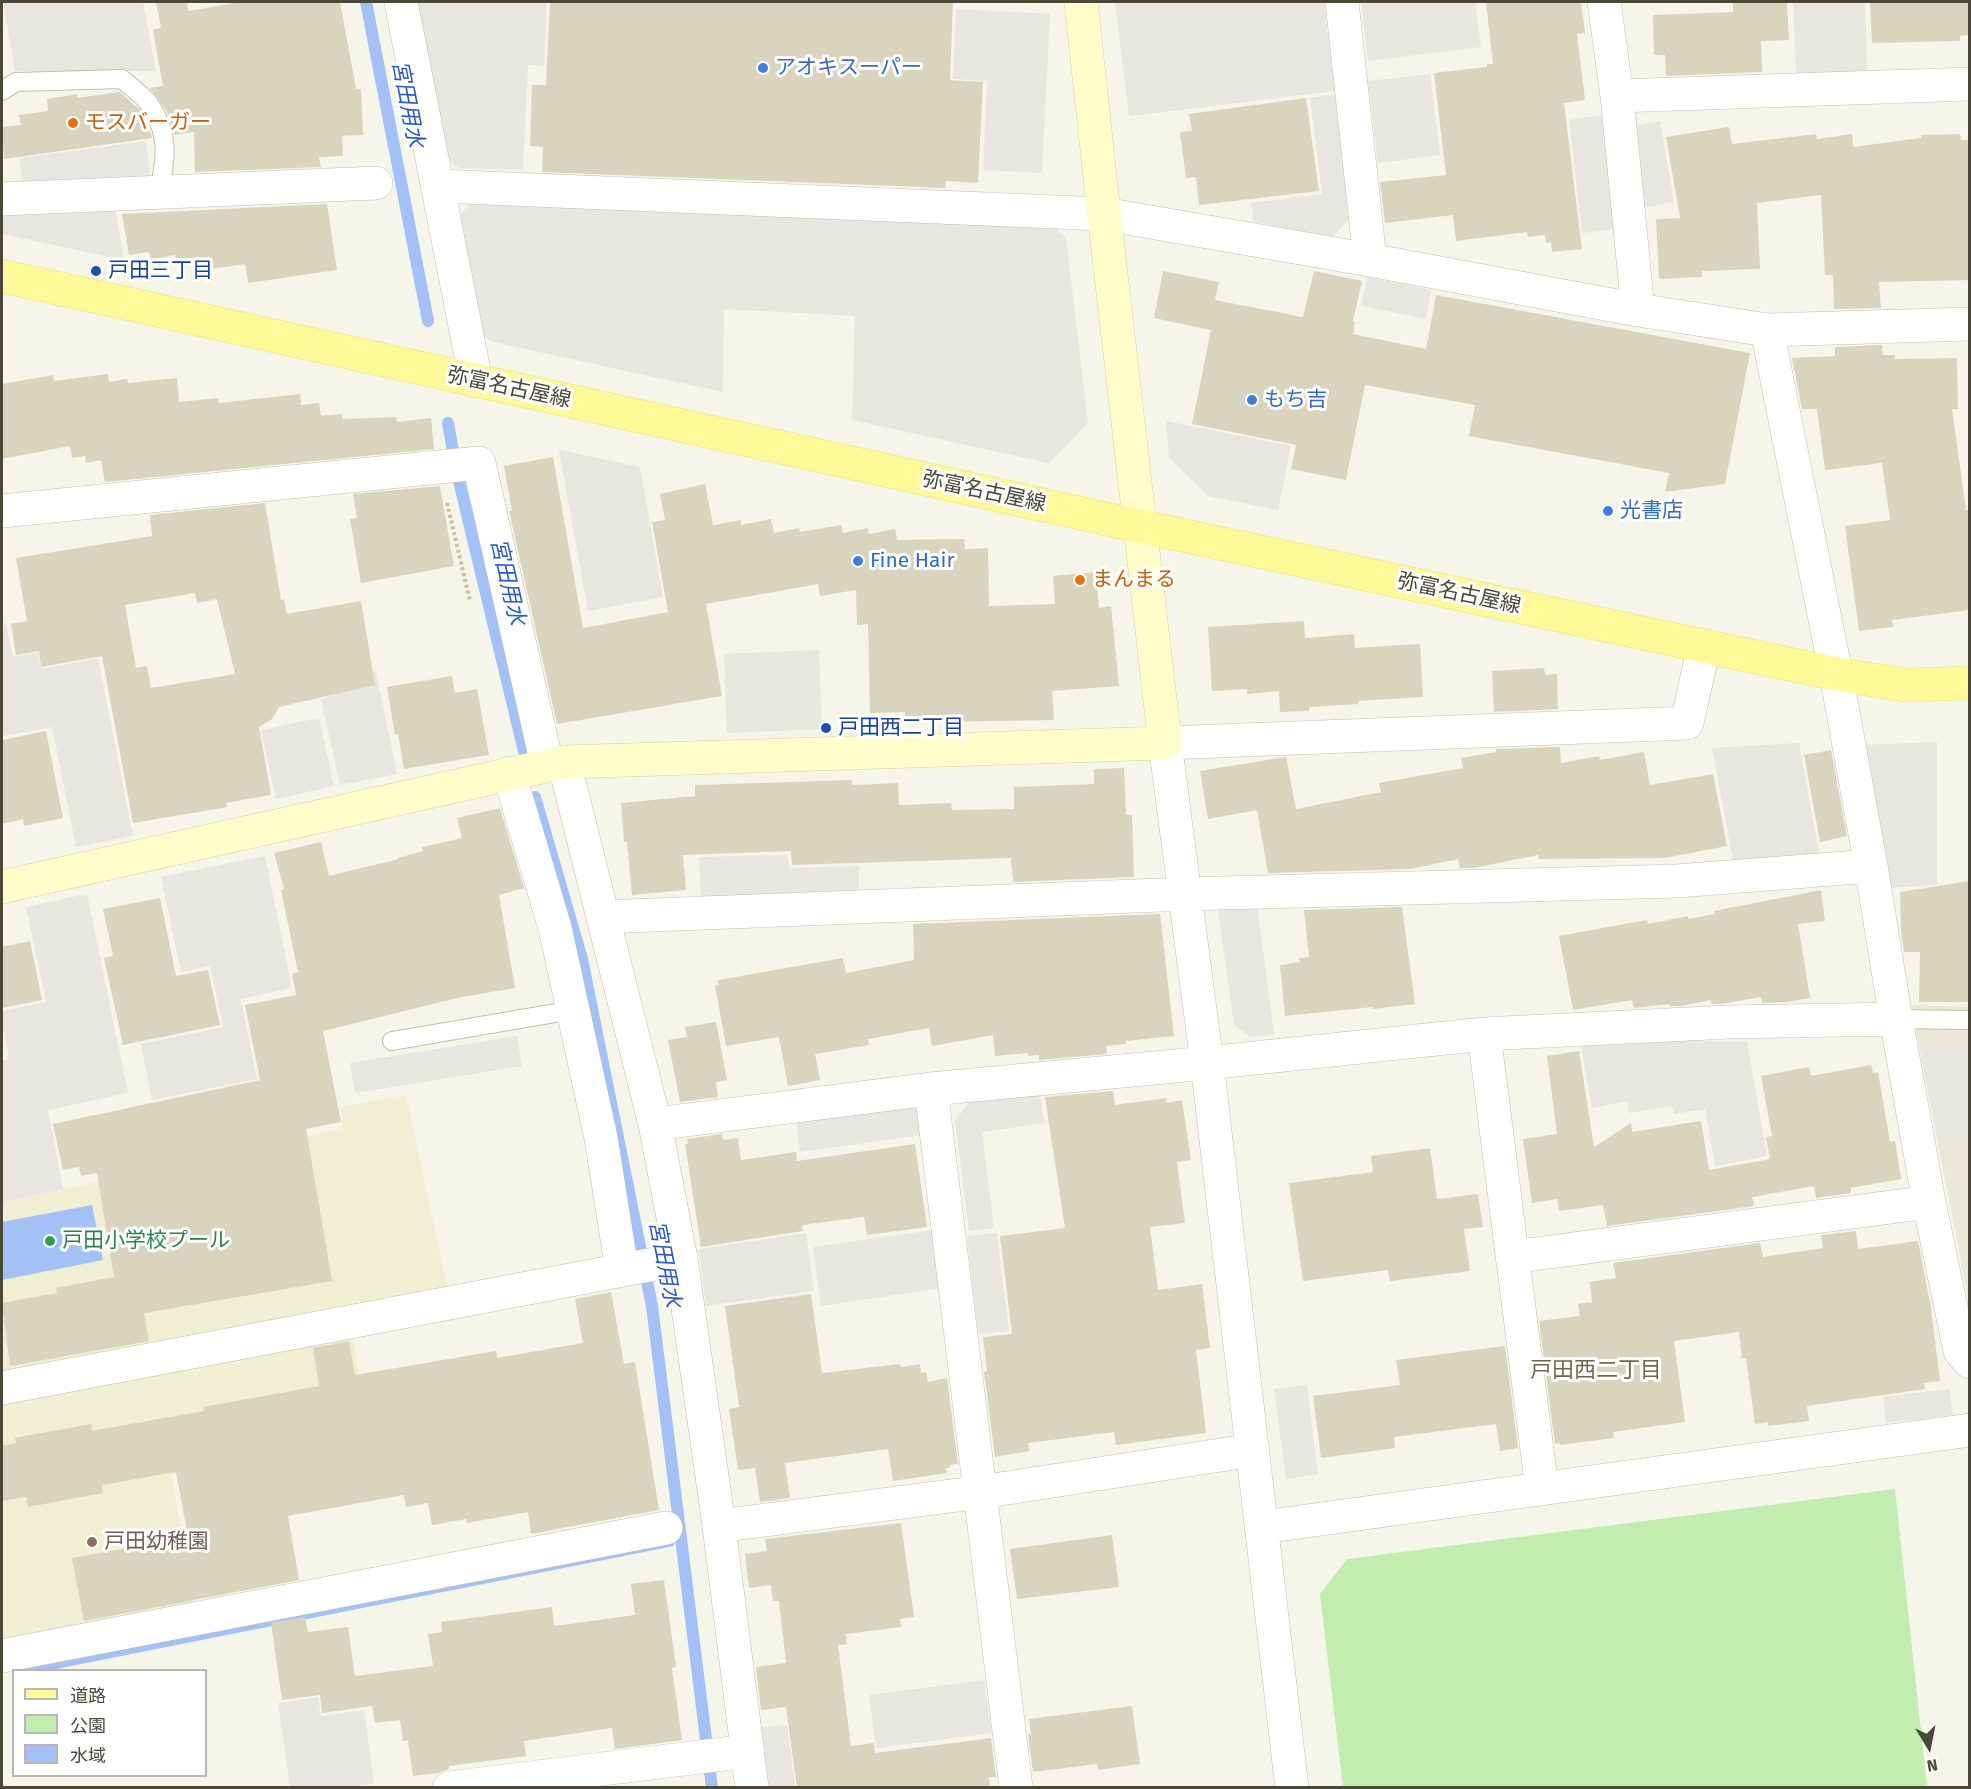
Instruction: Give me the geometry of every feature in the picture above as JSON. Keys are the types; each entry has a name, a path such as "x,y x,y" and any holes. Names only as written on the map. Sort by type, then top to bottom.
{"main road":[{"name":"弥富名古屋線","path":"2,276 1139,526 1836,674 1905,685 1970,683"}],"street":[{"path":"401,2 476,381"},
{"path":"1081,2 1139,526 1207,1063 1292,1788"},
{"path":"1342,2 1370,260"},
{"path":"1604,2 1617,96 1638,310"},
{"path":"1617,96 1970,84"},
{"path":"2,199 376,183"},
{"path":"439,186 1104,214 1638,310 1767,330 1970,324"},
{"path":"1767,330 1836,674 1929,1202 1960,1351 1970,1362"},
{"path":"2,511 479,463 555,763 603,917 655,1124 646,1266"},
{"path":"2,887 555,763 1687,723 1704,646"},
{"path":"509,773 555,928 601,1138 646,1266 719,1526 752,1788"},
{"path":"603,917 1185,894 1677,881 1871,866"},
{"path":"655,1124 931,1089 1484,1034 1729,1022 1896,1019"},
{"path":"1484,1034 1542,1489"},
{"path":"931,1089 1016,1788"},
{"path":"1512,1257 1929,1202"},
{"path":"2,1388 646,1266"},
{"path":"1263,1527 1970,1430"},
{"path":"719,1526 981,1492 1253,1450"},
{"path":"2,1656 666,1528"},
{"path":"449,1788 748,1751"}],"lane":[{"path":"2,91 16,82 122,79 149,104 164,135 165,159 159,192"},
{"path":"392,1041 573,1010"},
{"path":"1896,1019 1970,1020"}],"shaded area":[{"path":"3,2 143,2 156,71 15,71"},
{"path":"412,2 547,2 544,66 528,65 523,170 459,168 442,155"},
{"path":"1115,2 1324,2 1335,91 1129,116"},
{"path":"1361,2 1475,2 1481,47 1368,61"},
{"path":"1793,2 1865,2 1867,71 1796,74"},
{"path":"956,9 1050,14 1042,173 983,170 987,81 953,79"},
{"path":"1430,74 1440,155 1378,163 1368,81"},
{"path":"1335,94 1350,218 1333,237 1254,222 1251,203 1322,194 1310,98"},
{"path":"1603,115 1617,229 1582,233 1569,120"},
{"path":"1660,121 1674,202 1641,208 1632,126"},
{"path":"146,141 151,182 23,186 19,158"},
{"path":"472,201 1053,226 1066,238 1088,423 1049,463 852,420 855,316 724,309 723,392 493,342 479,332 457,219"},
{"path":"115,207 124,260 2,234 2,210"},
{"path":"1367,277 1431,290 1426,319 1361,306"},
{"path":"1166,421 1291,446 1278,510 1208,496 1169,458"},
{"path":"559,450 640,467 663,597 588,611"},
{"path":"6,623 13,657 38,652 41,669 98,658 133,836 76,847 52,727 2,736 2,624"},
{"path":"819,650 822,729 727,733 724,654"},
{"path":"376,671 397,774 340,785 321,699 332,696 329,681"},
{"path":"319,718 334,786 276,799 261,730"},
{"path":"1937,742 1937,885 1887,888 1859,745"},
{"path":"1799,743 1820,858 1733,860 1712,748"},
{"path":"788,855 789,868 859,866 859,896 701,900 699,857"},
{"path":"265,856 292,988 241,999 257,1079 152,1100 141,1044 223,1027 210,966 181,972 161,877"},
{"path":"87,894 128,1093 48,1110 63,1189 2,1203 2,1061 9,1059 2,1011 46,1002 26,907"},
{"path":"1256,896 1274,1034 1251,1037 1234,1025 1216,897"},
{"path":"1911,1005 1969,1007 1969,1303 1919,1045"},
{"path":"517,1036 522,1066 355,1093 350,1063"},
{"path":"1693,1041 1747,1042 1767,1156 1715,1166 1705,1109 1674,1114 1672,1106 1629,1113 1627,1101 1592,1108 1581,1046"},
{"path":"1919,1045 1969,1045 1969,1136 1937,1138"},
{"path":"1040,1090 1044,1123 982,1132 994,1228 969,1231 955,1121 972,1099"},
{"path":"406,1095 448,1291 2,1376 2,1203 343,1128 340,1107"},
{"path":"911,1105 920,1114 923,1135 800,1152 796,1121"},
{"path":"933,1230 941,1288 821,1306 813,1247"},
{"path":"806,1233 814,1291 706,1306 699,1249"},
{"path":"997,1233 1009,1331 978,1334 967,1236"},
{"name":"戸田幼稚園","path":"352,1334 371,1438 171,1475 195,1610 2,1647 2,1398"},
{"path":"1307,1385 1318,1474 1286,1479 1274,1389"},
{"path":"1949,1389 1953,1415 1886,1423 1883,1397"},
{"path":"984,1680 992,1733 876,1748 869,1695"},
{"path":"318,1697 321,1716 364,1710 374,1783 345,1788 290,1787 278,1703"},
{"path":"787,1725 795,1787 767,1787 759,1728"}],"green space":[{"path":"1895,1489 1927,1787 1343,1787 1320,1594 1347,1559"}],"water":[{"name":"戸田小学校プール","path":"92,1205 103,1260 2,1280 2,1222"},
{"path":"674,1537 674,1546 56,1669 23,1669"}],"building":[{"path":"156,2 187,2 188,11 240,2 340,2 356,89 361,89 363,135 342,136 343,156 319,157 321,167 195,172 194,132 175,135 166,110 150,88 163,86 153,30 161,28"},
{"path":"550,2 953,2 950,80 983,82 978,183 946,181 945,188 542,172 543,147 530,146 532,85 546,85"},
{"path":"1486,2 1581,2 1585,33 1577,34 1585,100 1564,103 1582,249 1552,252 1551,242 1546,243 1545,235 1528,237 1527,232 1456,241 1453,215 1385,223 1380,182 1446,175 1434,73 1487,67 1487,64 1493,64"},
{"path":"1733,2 1787,2 1789,40 1761,41 1762,72 1666,76 1665,55 1654,55 1653,15 1733,12"},
{"path":"1870,2 1970,2 1970,35 1960,36 1960,41 1872,43"},
{"path":"120,92 141,111 152,138 4,159 2,127 21,125 19,115 48,111 47,99 77,94 77,98"},
{"path":"1306,98 1319,191 1199,205 1196,177 1186,178 1180,132 1192,131 1189,114"},
{"path":"1729,127 1732,144 1816,134 1817,139 1852,134 1853,147 1921,138 1921,135 1960,134 1961,140 1970,140 1970,280 1879,282 1881,308 1834,309 1833,275 1825,275 1821,195 1757,203 1760,269 1702,271 1702,277 1659,279 1656,219 1680,218 1666,137"},
{"path":"327,204 337,270 248,283 245,264 204,270 203,261 177,264 175,255 151,260 149,252 129,255 122,214"},
{"path":"1163,271 1219,282 1215,300 1303,317 1314,271 1362,281 1353,321 1355,322 1353,334 1426,349 1436,295 1750,353 1725,484 1665,492 1669,473 1469,436 1475,405 1365,385 1346,480 1291,469 1296,445 1192,424 1211,330 1154,318"},
{"path":"1882,345 1883,355 1895,355 1895,359 1957,358 1958,409 1952,409 1966,510 1970,510 1970,610 1892,620 1893,627 1859,631 1845,526 1890,520 1882,463 1825,470 1817,409 1802,409 1792,358 1835,356 1835,347"},
{"path":"108,374 109,382 127,379 128,383 177,378 179,402 218,398 219,403 300,394 301,405 319,403 321,416 342,414 342,419 396,417 397,422 431,418 434,449 105,482 101,460 86,463 85,456 72,458 70,446 2,459 2,384 53,375 54,381"},
{"path":"553,457 583,628 668,612 652,522 665,520 660,494 705,484 713,525 741,520 741,525 771,519 774,533 799,528 800,532 841,525 843,533 868,528 869,534 895,529 897,540 964,539 965,549 988,548 989,606 1055,604 1053,576 1096,572 1099,608 1111,606 1119,686 1052,691 1054,720 934,722 934,719 905,720 905,712 870,713 868,624 857,625 856,590 820,596 818,584 706,604 722,696 557,724 509,511 512,511 504,466"},
{"path":"440,486 454,566 361,583 350,519 357,518 353,494"},
{"path":"265,503 281,600 284,599 287,614 361,601 375,685 279,707 272,719 259,727 271,795 226,803 227,807 133,823 102,656 41,667 39,651 16,655 11,624 27,621 16,558 152,536 150,515","holes":["195,593 197,603 217,599 235,674 151,688 147,666 136,668 125,605"]},
{"path":"1304,621 1305,638 1354,634 1355,648 1420,644 1423,697 1358,701 1358,704 1309,707 1309,711 1280,712 1279,691 1247,694 1247,689 1212,691 1208,627"},
{"path":"1544,668 1545,675 1557,674 1558,709 1494,712 1492,671"},
{"path":"452,676 455,693 477,689 489,755 404,769 398,734 395,735 387,687"},
{"path":"46,731 63,818 24,826 23,819 2,824 2,740"},
{"path":"1560,747 1561,763 1599,756 1600,760 1644,752 1650,785 1713,774 1727,846 1665,858 1539,859 1538,855 1473,868 1460,868 1458,859 1411,869 1268,873 1257,810 1208,819 1200,771 1286,757 1296,809 1381,792 1379,783 1463,768 1461,758 1496,752 1496,749"},
{"path":"1831,750 1847,836 1820,842 1804,755"},
{"path":"1124,768 1126,815 1132,815 1134,877 1013,882 1011,858 792,865 791,851 683,855 686,890 632,895 621,803 695,796 695,785 852,780 852,785 898,783 899,805 951,803 952,810 1014,809 1014,787 1094,784 1094,769"},
{"path":"500,808 524,888 499,895 515,988 462,997 323,1031 341,1122 306,1129 332,1281 144,1313 149,1341 10,1366 2,1303 57,1293 56,1288 114,1277 97,1173 81,1176 79,1167 63,1170 53,1124 260,1080 245,1005 296,995 292,974 298,972 281,890 284,889 274,853 321,842 329,876 399,859 423,851 422,847 462,838 457,818"},
{"path":"1970,881 1970,1002 1919,1002 1920,952 1904,952 1900,892"},
{"path":"1821,890 1825,921 1798,924 1810,998 1762,1003 1761,997 1721,1004 1712,1004 1711,1000 1681,1006 1670,1006 1670,1004 1634,1008 1632,1000 1573,1010 1559,936 1647,920 1648,924 1688,916 1688,919 1715,914 1714,911"},
{"path":"160,898 176,976 208,970 220,1025 123,1045 104,958 113,956 103,909"},
{"path":"1402,907 1415,1004 1285,1016 1280,965 1300,962 1299,958 1309,957 1304,910"},
{"path":"1160,914 1174,1036 1126,1041 1126,1044 1106,1046 1107,1054 1039,1060 1039,1055 1028,1056 1028,1053 995,1056 993,1035 932,1046 929,1028 868,1039 869,1045 815,1054 820,1080 788,1086 779,1037 726,1046 715,985 719,985 718,980 843,958 846,973 914,960 913,924"},
{"path":"30,941 42,1000 2,1008 2,947"},
{"path":"716,1022 727,1080 716,1082 718,1097 680,1102 668,1040 687,1037 685,1027"},
{"path":"1579,1051 1594,1147 1631,1123 1632,1132 1701,1121 1709,1170 1770,1159 1766,1137 1772,1136 1761,1076 1809,1067 1811,1076 1871,1065 1873,1073 1878,1072 1890,1142 1895,1141 1901,1179 1851,1188 1851,1193 1816,1198 1814,1186 1752,1197 1754,1206 1607,1226 1603,1205 1559,1211 1557,1199 1532,1203 1523,1139 1557,1134 1547,1056"},
{"path":"1113,1091 1115,1105 1166,1098 1167,1103 1182,1100 1191,1160 1177,1162 1185,1223 1150,1227 1158,1290 1202,1284 1210,1348 1196,1350 1206,1433 1116,1445 1114,1432 1028,1443 1029,1451 995,1457 984,1372 987,1371 983,1337 1012,1334 1000,1236 1065,1228 1045,1097"},
{"path":"722,1134 723,1140 738,1138 741,1160 796,1152 797,1161 915,1144 927,1227 867,1235 864,1217 802,1225 803,1231 701,1247 685,1144 688,1144 687,1139"},
{"path":"1430,1148 1437,1199 1478,1194 1483,1227 1464,1229 1470,1271 1390,1281 1388,1270 1303,1281 1289,1183 1373,1172 1371,1156"},
{"path":"1856,1231 1858,1249 1918,1241 1931,1308 1940,1381 1924,1383 1925,1389 1807,1406 1809,1421 1768,1426 1768,1422 1755,1424 1746,1358 1742,1359 1739,1332 1674,1341 1685,1422 1613,1432 1614,1438 1555,1444 1539,1321 1580,1316 1578,1304 1592,1302 1590,1282 1616,1278 1613,1263 1760,1243 1763,1257 1823,1248 1821,1235"},
{"path":"611,1292 624,1364 635,1362 659,1510 531,1534 528,1512 467,1523 466,1519 432,1525 428,1503 406,1507 404,1495 288,1516 299,1580 84,1621 72,1558 188,1537 176,1472 102,1485 103,1493 28,1507 26,1497 2,1501 2,1446 16,1443 15,1438 91,1424 92,1431 204,1411 203,1407 319,1386 313,1348 349,1341 355,1375 496,1351 497,1358 583,1343 575,1299"},
{"path":"811,1294 822,1373 900,1364 901,1367 920,1364 921,1373 926,1372 928,1382 947,1378 958,1464 949,1465 950,1468 946,1468 947,1473 893,1481 888,1449 785,1463 790,1498 760,1502 755,1468 738,1470 729,1409 739,1407 725,1306"},
{"path":"1505,1346 1518,1448 1500,1451 1496,1424 1394,1437 1395,1448 1321,1458 1313,1396 1400,1385 1396,1360"},
{"path":"901,1523 914,1617 900,1619 901,1627 846,1634 847,1644 838,1645 851,1746 874,1743 875,1753 991,1738 996,1777 989,1777 990,1788 797,1788 786,1707 761,1710 756,1667 786,1663 779,1601 773,1601 771,1585 749,1588 745,1554 767,1551 765,1539"},
{"path":"1112,1535 1119,1587 1017,1599 1010,1549"},
{"path":"664,1580 676,1667 672,1668 682,1740 615,1749 612,1728 524,1741 526,1756 449,1766 449,1769 438,1773 413,1776 408,1740 403,1741 400,1720 375,1723 372,1706 322,1713 320,1695 282,1700 271,1623 305,1617 308,1632 348,1627 355,1676 433,1666 428,1634 442,1632 441,1622 552,1607 554,1626 635,1615 631,1584"},
{"path":"1132,1706 1140,1764 1098,1770 1097,1764 1033,1772 1028,1734 1031,1734 1029,1719"}],"waterway":[{"name":"宮田用水","path":"366,2 428,321"},
{"name":"宮田用水","path":"448,423 457,473 524,751"},
{"name":"宮田用水","path":"535,797 582,959 652,1306 707,1747"},
{"name":"宮田用水","path":"709,1763 712,1788"}],"place":[{"name":"アオキスーパー","path":"763,68"},
{"name":"モスバーガー","path":"73,123"},
{"name":"戸田三丁目","path":"96,271"},
{"name":"もち吉","path":"1252,400"},
{"name":"光書店","path":"1608,511"},
{"name":"Fine Hair","path":"858,561"},
{"name":"まんまる","path":"1080,580"},
{"name":"戸田西二丁目","path":"826,728"},
{"name":"戸田小学校プール","path":"50,1241"},
{"name":"戸田幼稚園","path":"92,1542"}],"district":[{"name":"戸田西二丁目","path":"1596,1371"}]}
